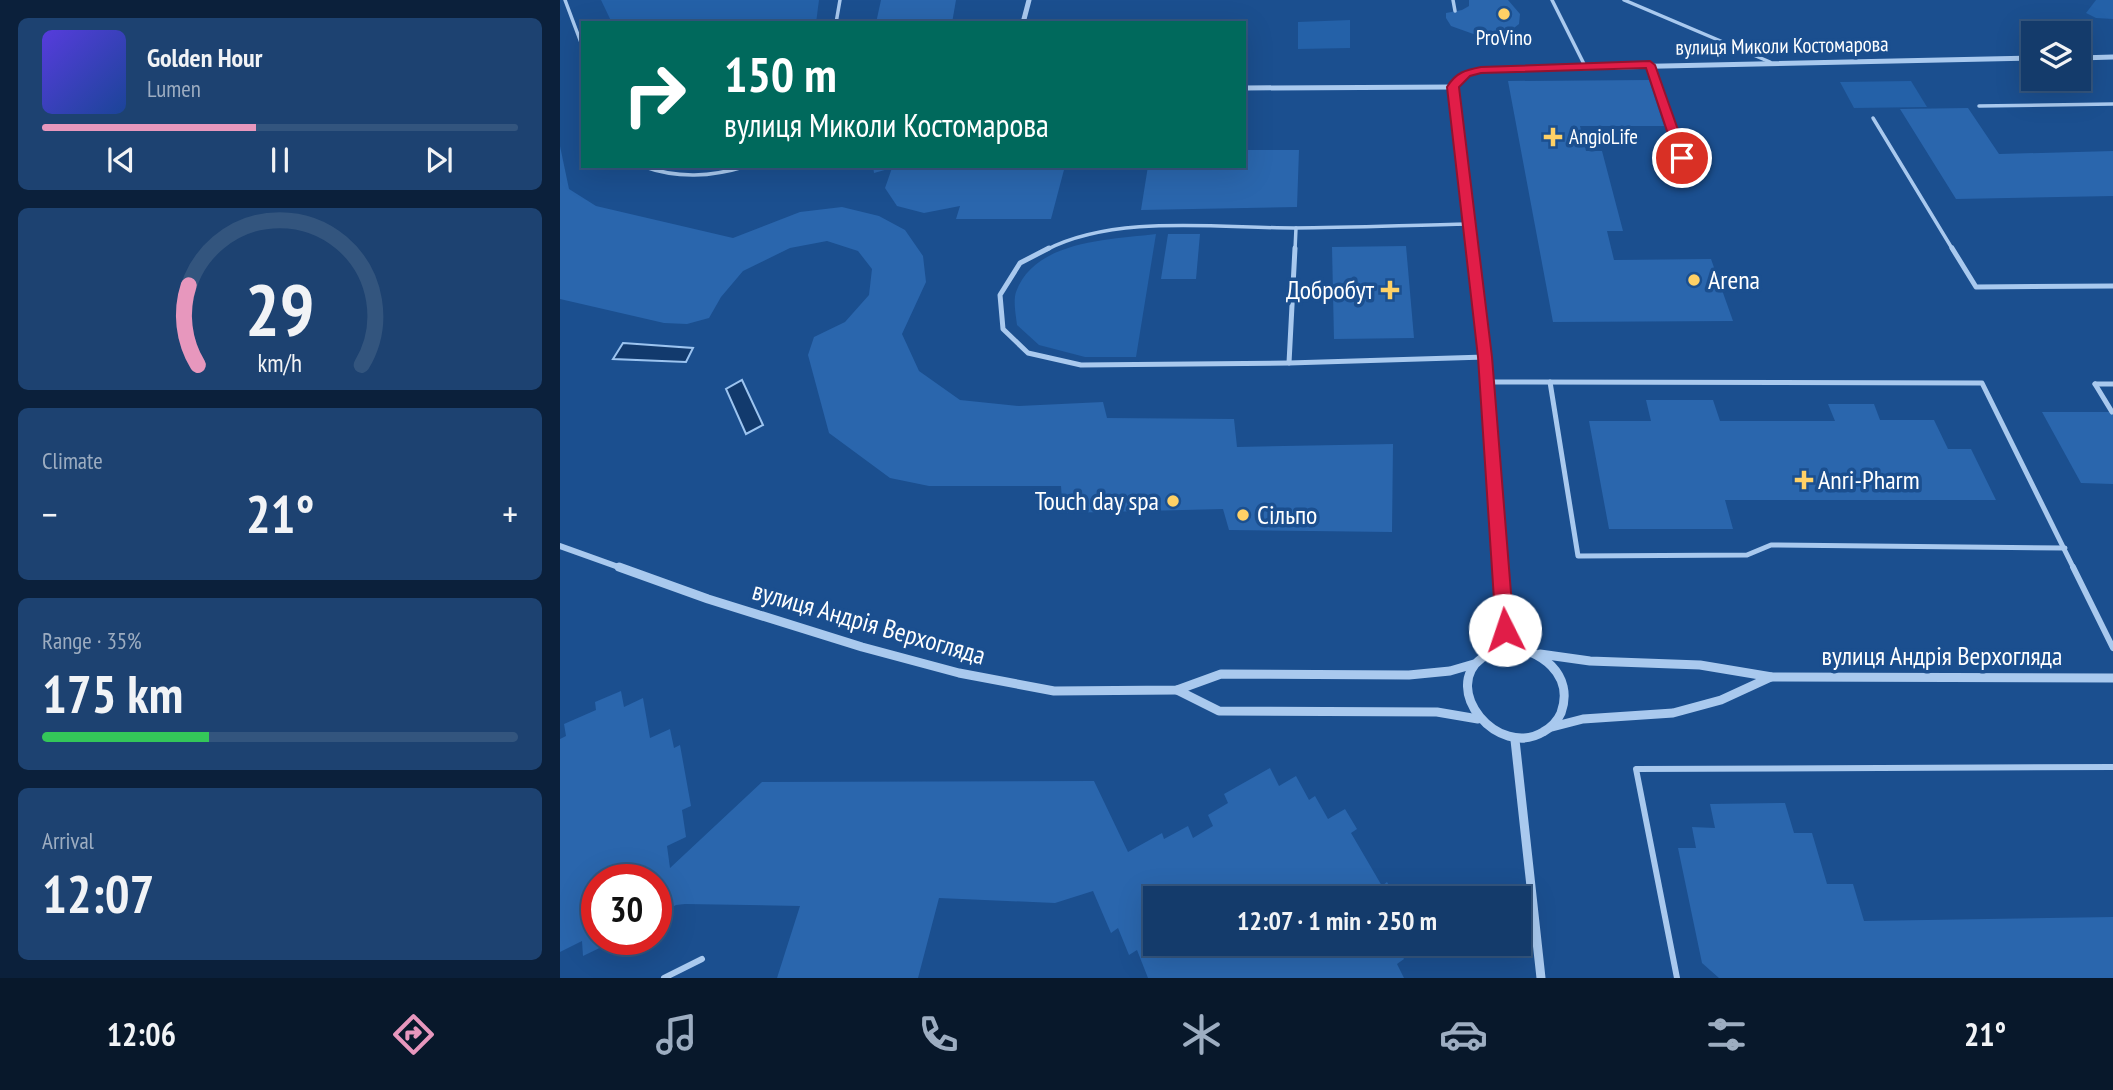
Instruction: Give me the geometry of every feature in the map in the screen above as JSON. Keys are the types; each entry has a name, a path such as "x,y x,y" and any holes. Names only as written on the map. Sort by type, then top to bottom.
{"street":[{"path":"1024,21 1029,0"},
{"path":"2091,58 2113,57"},
{"name":"вулиця Миколи Костомарова","path":"1453,87 1457,79 1466,73 1481,70 2021,58"},
{"path":"1246,88 1453,87 1485,357 1506,646"},
{"name":"вулиця Андрія Верхогляда","path":"560,546 862,648 959,673 1054,691 1177,690 1220,674 1409,675 1450,671 1474,664"},
{"path":"1506,646 1539,654 1555,670 1563,689 1562,710 1552,727 1535,737 1515,740 1494,733 1478,719 1468,701 1467,681 1474,664 1488,651 1506,646"},
{"name":"вулиця Андрія Верхогляда","path":"1539,654 1601,664 1677,663 1709,666 1772,677 2113,678"},
{"name":"вулиця Андрія Верхогляда","path":"1552,727 1583,719 1673,713 1721,700 1772,677"},
{"name":"вулиця Андрія Верхогляда","path":"1177,690 1219,711 1437,712 1478,719"},
{"path":"1515,740 1541,978"}],"lane":[{"path":"565,0 581,43"},
{"path":"836,21 839,0"},
{"path":"1453,0 1455,11"},
{"path":"1552,0 1585,66"},
{"path":"1624,0 1770,62"},
{"path":"1650,65 1682,158"},
{"path":"1979,106 2113,104"},
{"path":"1873,118 1976,287 2113,286"},
{"path":"648,168 673,177 716,176 741,168"},
{"path":"1470,225 1105,231 1059,243 1020,263 1000,295 1003,329 1028,353 1081,365 1289,363 1485,357"},
{"path":"1289,363 1296,228"},
{"path":"1487,382 1982,383 2113,648"},
{"path":"1550,382 1578,556 1747,555 1771,545 2065,548"},
{"path":"2112,412 2095,384 2113,384"},
{"path":"1677,978 1636,769 2113,767"},
{"path":"664,978 702,959"}],"shaded area":[{"path":"601,0 819,0 816,21 611,21"},
{"path":"2096,0 2113,0 2113,19 2096,18 2086,13"},
{"path":"1350,20 1350,48 1298,49 1298,22"},
{"path":"1911,81 1927,107 1854,108 1840,82"},
{"path":"1156,234 1136,357 1085,357 1039,345 1017,325 1016,292 1026,275 1039,262 1056,252 1096,241"},
{"path":"623,343 693,348 686,362 613,359"},
{"path":"742,380 763,425 746,434 726,389"}],"building":[{"path":"881,0 956,0 952,21 876,21"},
{"path":"1469,0 1508,0 1520,14 1519,24 1496,36 1479,36 1451,26 1446,13 1462,10 1469,6"},
{"path":"1649,80 1664,126 1580,126 1586,151 1602,151 1623,231 1607,231 1614,260 1711,259 1733,321 1553,322 1508,81"},
{"path":"1968,108 1999,154 2113,151 2113,196 1956,199 1900,109"},
{"path":"560,146 569,189 596,206 733,238 800,212 842,207 879,216 905,230 923,256 926,282 902,334 919,371 960,400 1019,406 1103,402 1107,418 1234,419 1237,447 1393,444 1392,532 1229,530 1223,509 1063,513 1061,486 929,486 890,478 829,433 808,355 814,337 845,322 869,295 872,269 858,251 827,241 790,248 743,271 721,297 709,318 687,324 664,323 560,299"},
{"path":"1246,150 1299,150 1297,207 1141,210 1148,168 1246,168"},
{"path":"873,168 892,168 874,173"},
{"path":"892,168 1064,168 1051,219 956,219 960,206 924,213 897,206 885,188"},
{"path":"1168,234 1200,234 1196,279 1161,279"},
{"path":"1406,246 1414,338 1334,339 1332,247"},
{"path":"1646,400 1713,400 1720,421 1835,421 1828,404 1874,404 1880,420 1934,420 1948,449 1971,449 1996,500 1725,500 1733,529 1609,529 1589,421 1651,421"},
{"path":"2042,412 2113,412 2113,484 2081,483"},
{"path":"621,691 624,707 643,698 650,738 670,729 674,748 680,745 691,806 682,810 686,837 667,846 669,864 581,864 581,942 560,952 560,739 566,736 564,724 596,710 595,702"},
{"path":"1270,768 1279,786 1296,776 1309,800 1315,796 1328,819 1345,809 1357,829 1351,833 1382,886 1143,886 1143,956 1402,956 1404,959 1397,964 1404,978 1148,978 1137,950 1129,955 1118,928 1111,933 1093,891 1055,903 939,898 918,978 777,978 800,906 672,907 672,866 762,782 1094,781 1128,852 1162,833 1164,839 1188,826 1193,838 1213,826 1208,815 1228,803 1224,794"},
{"path":"1785,803 1794,833 1812,833 1827,884 1853,884 1864,921 2113,917 2113,978 1719,978 1702,963 1678,848 1696,848 1692,827 1715,828 1710,804"}],"place":[{"name":"ProVino","path":"1504,14"},
{"name":"AngioLife","path":"1553,137"},
{"name":"Arena","path":"1694,280"},
{"name":"Добробут","path":"1390,290"},
{"name":"Anri-Pharm","path":"1804,480"},
{"name":"Touch day spa","path":"1173,501"},
{"name":"Сільпо","path":"1243,515"}],"route":[{"path":"1505,630 1485,357 1453,87 1457,79 1466,73 1481,70 1650,65 1682,158"}]}
